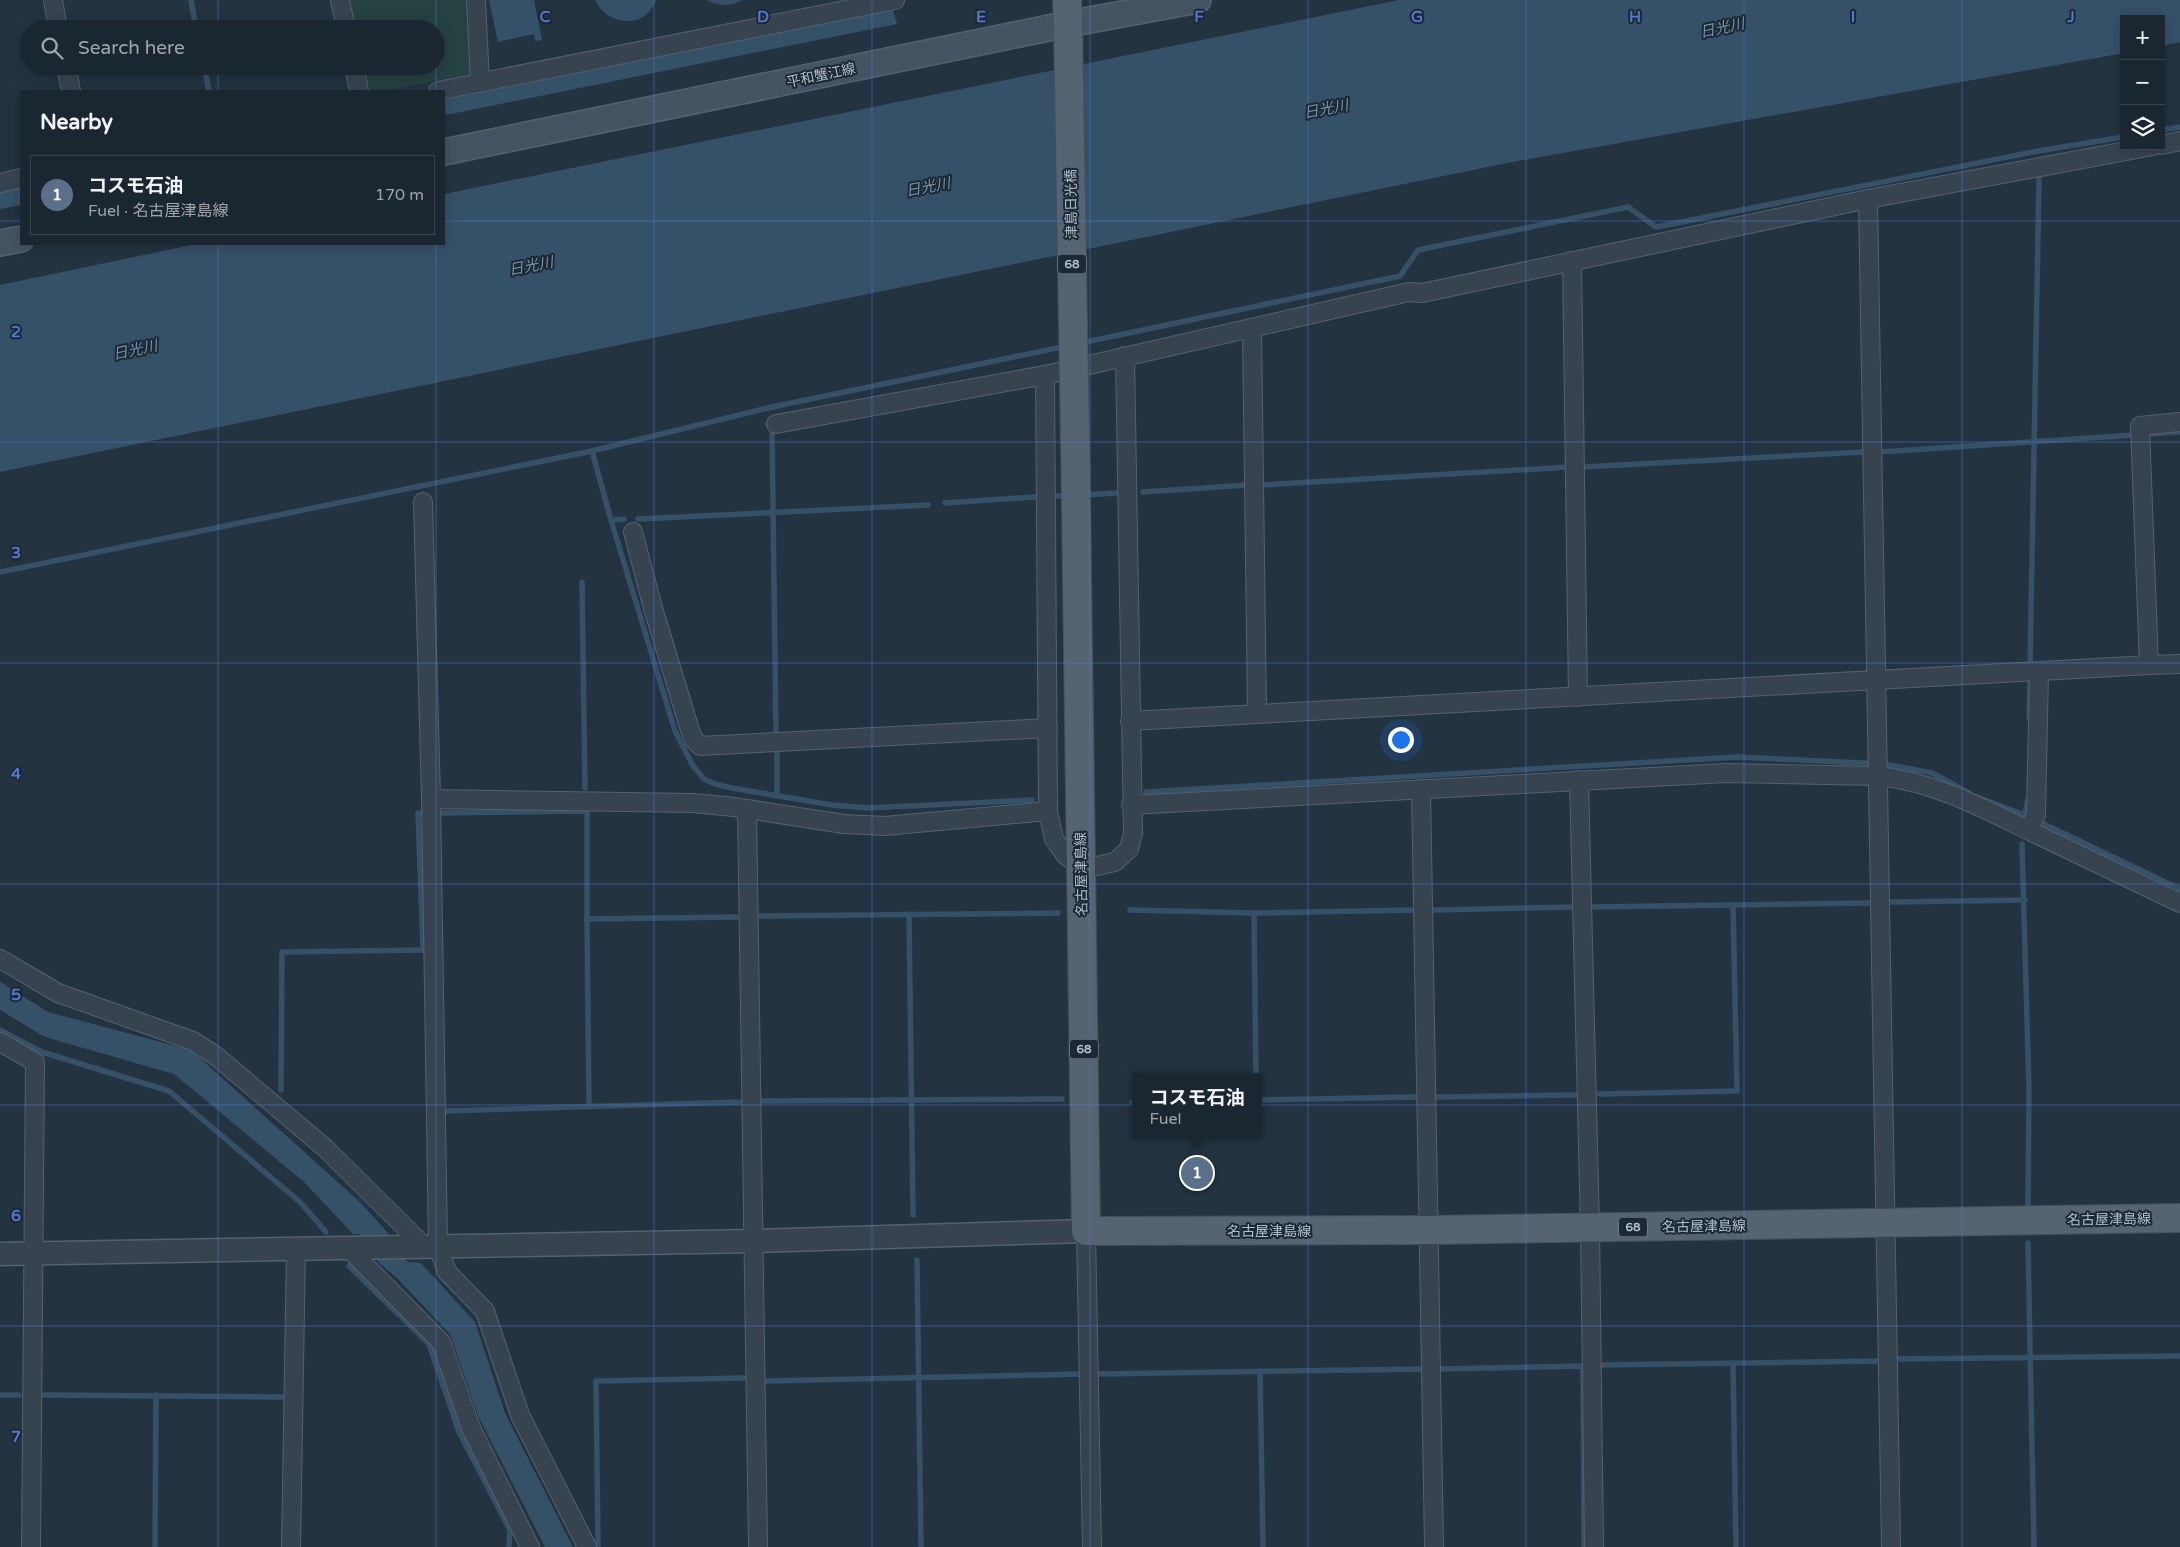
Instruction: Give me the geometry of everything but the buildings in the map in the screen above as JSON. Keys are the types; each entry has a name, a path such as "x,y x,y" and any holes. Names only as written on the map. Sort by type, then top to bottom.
{"main road":[{"name":"平和蟹江線","path":"445,152 1068,12 1198,0"},
{"name":"津島日光橋","path":"1068,12 1076,503"},
{"path":"0,243 20,239"},
{"name":"名古屋津島線","path":"1076,503 1086,1231 1429,1230 2180,1218"}],"street":[{"path":"53,0 56,20"},
{"path":"340,0 344,20"},
{"path":"476,0 480,82"},
{"path":"443,90 895,0"},
{"path":"68,75 71,90"},
{"path":"356,75 359,90"},
{"path":"2165,144 2180,141"},
{"path":"776,424 1045,376 1409,292 1422,293 1868,199 2131,150"},
{"path":"0,183 20,178"},
{"path":"1868,199 1876,757 1887,1222 1891,1547"},
{"path":"1572,261 1578,697"},
{"path":"1252,329 1258,713"},
{"path":"1045,376 1048,811 1054,839 1066,856 1081,867 1097,866 1115,862 1129,849 1133,833 1131,805 1125,356"},
{"path":"2149,665 2140,433 2180,422"},
{"path":"423,502 431,799 424,1246"},
{"path":"633,532 652,608 688,727 694,740 700,746 1048,728"},
{"path":"1130,721 2180,664"},
{"path":"2029,830 2036,814 2039,672"},
{"path":"1131,805 1726,773 1900,778 1937,789 2029,830 2180,903"},
{"path":"1579,780 1590,1228 1594,1547"},
{"path":"1421,789 1434,1547"},
{"path":"431,799 693,803 844,824 885,826 1048,811"},
{"path":"747,809 758,1547"},
{"path":"0,959 58,994 193,1040 216,1056 324,1147 424,1246 485,1311 520,1415 587,1547"},
{"path":"0,1042 35,1062 31,1547"},
{"path":"0,1254 753,1241 1086,1231 1092,1547"},
{"path":"352,1247 441,1342 471,1428 530,1547"},
{"path":"291,1547 296,1248"}],"green space":[{"path":"348,0 468,0 473,73 390,90 368,90 363,75 445,75 445,20 351,20"}],"water":[{"path":"489,0 534,0 542,40 535,41 534,34 498,42"},
{"path":"595,0 656,0 651,10 644,16 626,21 608,15"},
{"path":"707,0 742,0 724,5"},
{"name":"日光川","path":"1399,0 2180,0 2180,42 2165,45 2165,15 2120,15 2120,54 1507,163 0,472 0,285 191,245 445,245 445,194"},
{"path":"893,10 897,24 446,115 445,100"},
{"path":"20,188 20,205 0,209 0,192"},
{"path":"0,982 48,1012 191,1050 361,1203 387,1232 401,1256 408,1262 421,1263 475,1322 505,1413 573,1547 545,1547 479,1418 450,1334 397,1278 380,1264 360,1234 353,1234 304,1182 174,1074 45,1037 0,1010"}],"waterway":[{"path":"191,0 194,20"},
{"path":"206,75 209,90"},
{"path":"2165,129 2180,127"},
{"path":"1081,343 1400,276 1418,250 1628,207 1656,227 2038,151 2120,138"},
{"path":"2030,666 2039,179"},
{"path":"0,572 592,451 772,407 1067,346"},
{"path":"772,431 776,734"},
{"path":"1880,452 2180,432"},
{"path":"592,451 675,731 693,766 704,779 732,788 832,805 868,808 1032,800"},
{"path":"1583,467 1864,452"},
{"path":"1263,485 1569,467"},
{"path":"1143,492 1248,485"},
{"path":"1082,495 1117,493"},
{"path":"1055,496 1068,496"},
{"path":"945,503 1034,497"},
{"path":"638,519 928,505"},
{"path":"611,520 624,519"},
{"path":"582,582 585,788"},
{"path":"2029,717 2030,682"},
{"path":"777,750 777,795"},
{"path":"1146,792 1737,757 1885,764 1932,773 1969,793"},
{"path":"1977,797 2025,815 2180,889"},
{"path":"2023,818 2028,799"},
{"path":"440,813 587,811 587,919 736,917"},
{"path":"281,1090 282,952 423,950 418,813 423,813"},
{"path":"2022,844 2029,1090 2028,1206"},
{"path":"1891,902 2025,900"},
{"path":"1592,907 1873,903"},
{"path":"1599,1094 1737,1091 1733,905"},
{"path":"1435,910 1575,907"},
{"path":"1130,910 1254,913 1415,910"},
{"path":"759,916 1058,913"},
{"path":"1254,913 1256,1073"},
{"path":"909,914 913,1215"},
{"path":"587,919 589,1107"},
{"path":"0,1030 42,1052 169,1091 300,1202 326,1232"},
{"path":"1437,1097 1575,1095"},
{"path":"1262,1100 1416,1097"},
{"path":"760,1101 1062,1099"},
{"path":"445,1111 740,1102"},
{"path":"2028,1243 2034,1547"},
{"path":"917,1260 921,1547"},
{"path":"349,1266 429,1344 459,1432 510,1530 509,1547"},
{"path":"1897,1359 2180,1356"},
{"path":"1598,1365 1879,1361"},
{"path":"1733,1363 1736,1547"},
{"path":"1583,1366 1584,1547"},
{"path":"1437,1369 1585,1366"},
{"path":"1096,1374 1425,1369"},
{"path":"1260,1371 1263,1547"},
{"path":"765,1381 1081,1374"},
{"path":"598,1547 596,1381 745,1378"},
{"path":"0,1395 19,1395"},
{"path":"44,1395 289,1397"},
{"path":"155,1547 156,1395"}],"place":[{"name":"コスモ石油","path":"1197,1173"}]}
